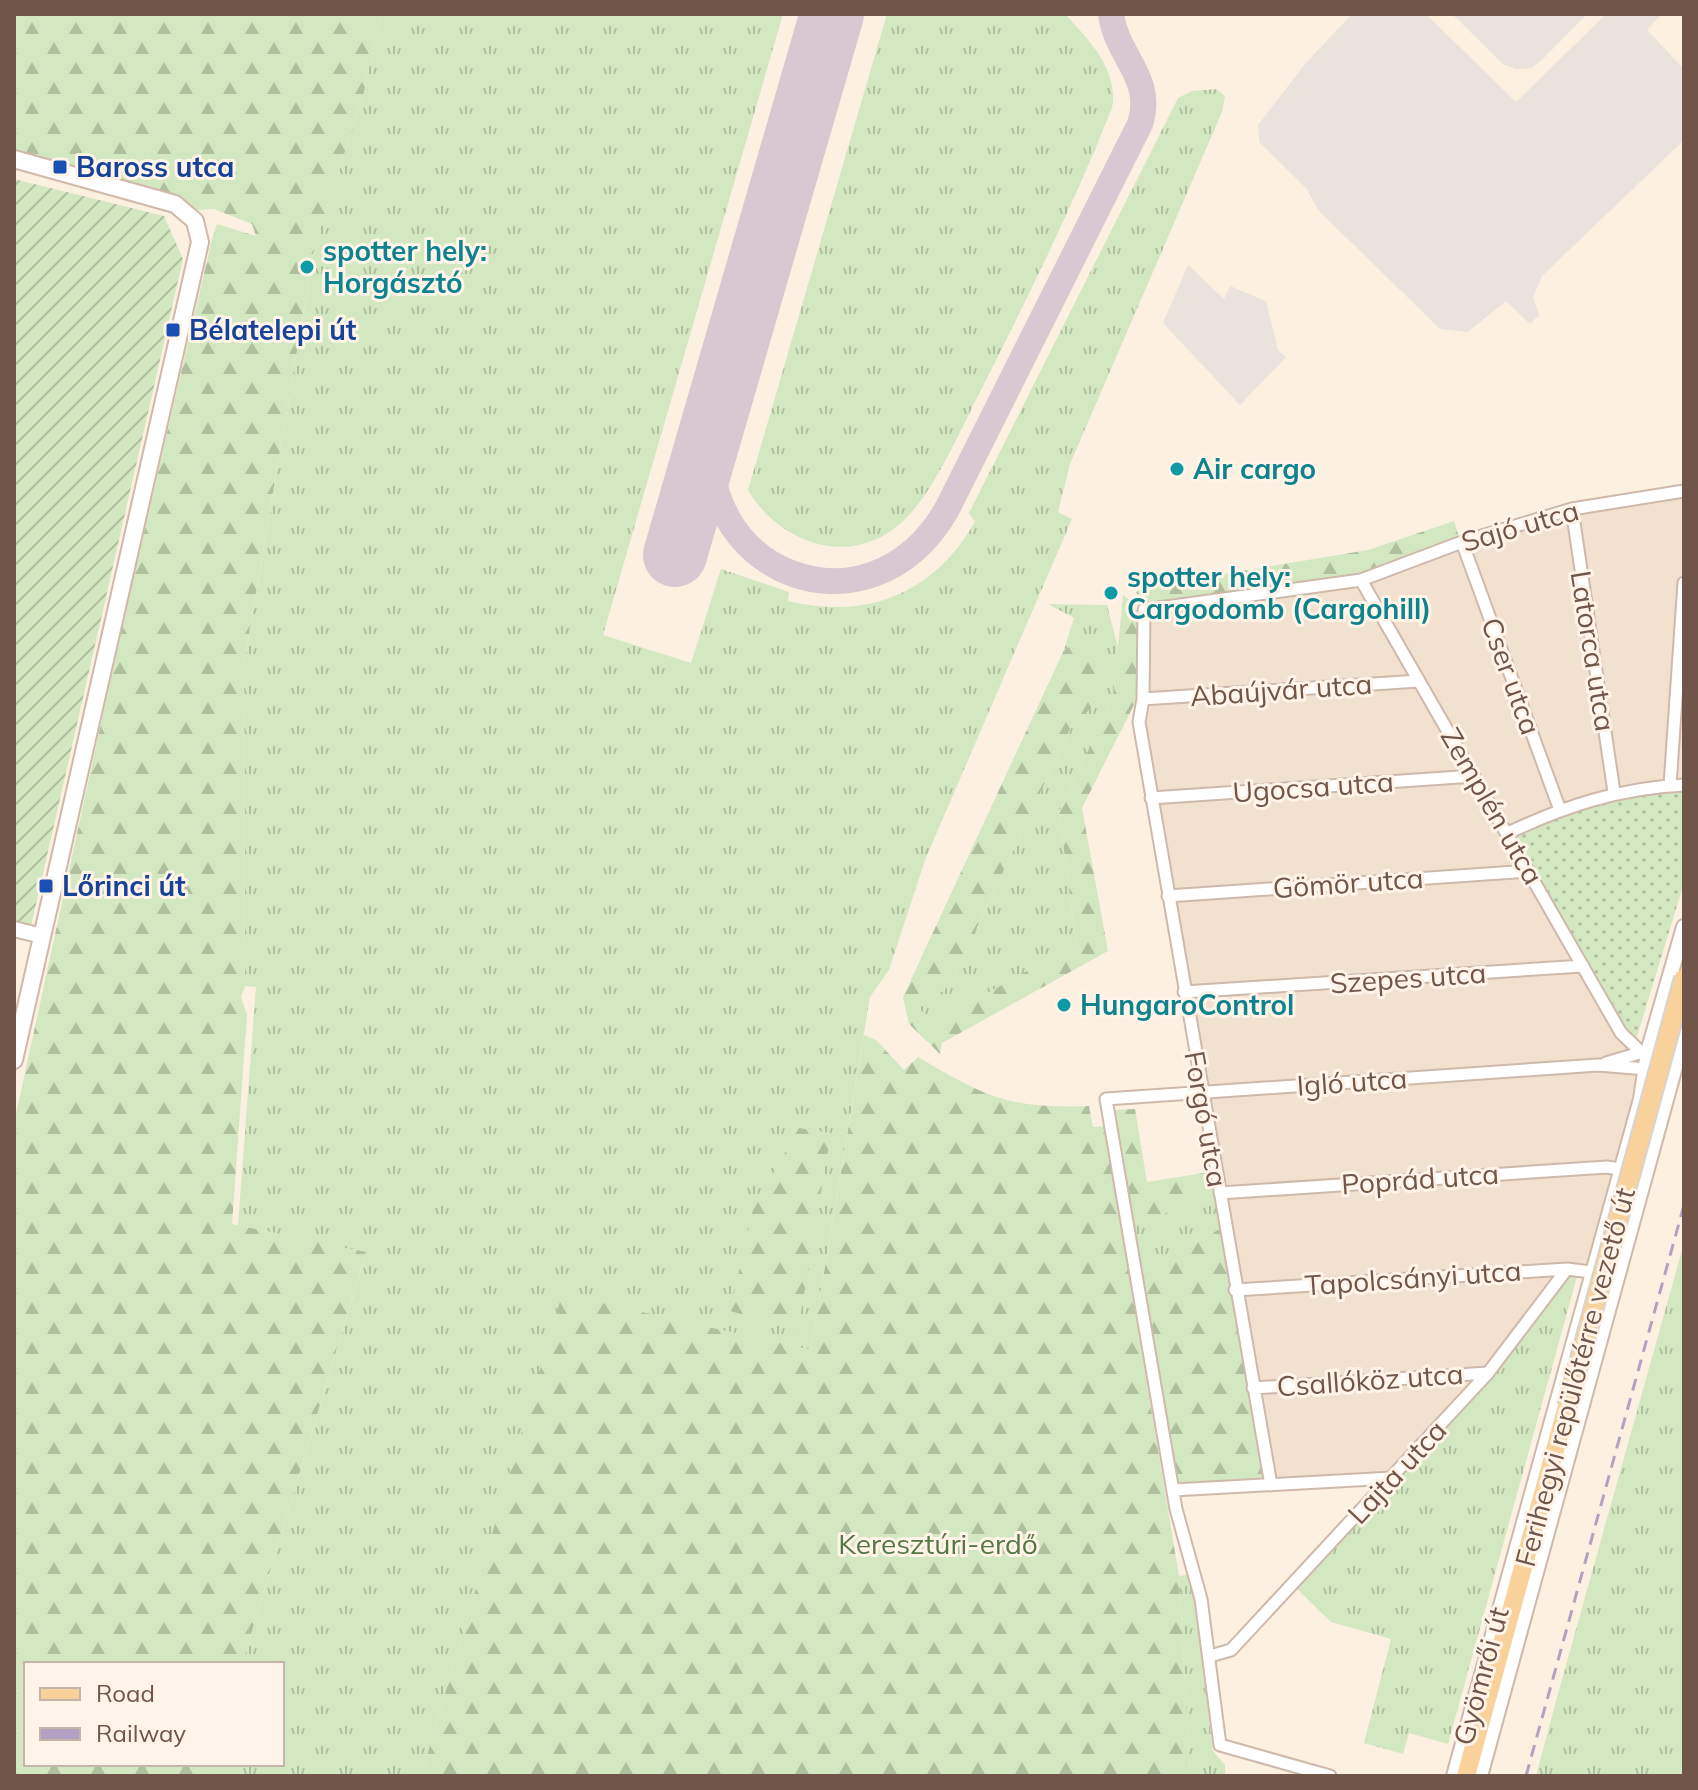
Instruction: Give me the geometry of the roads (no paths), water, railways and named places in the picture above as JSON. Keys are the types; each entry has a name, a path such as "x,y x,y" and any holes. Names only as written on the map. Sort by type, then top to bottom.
{"main road":[{"path":"14,159 175,204 195,221 200,242 14,1060"},
{"name":"Ferihegyi repülőtérre vezető út","path":"1466,1776 1684,978"}],"street":[{"name":"Sajó utca","path":"1144,610 1361,580 1462,542 1572,509 1684,491"},
{"name":"Latorca utca","path":"1572,509 1614,792"},
{"name":"Cser utca","path":"1462,542 1560,810"},
{"name":"Zemplén utca","path":"1361,580 1621,1033 1645,1052"},
{"path":"1670,785 1684,583"},
{"name":"Forgó utca","path":"1144,610 1143,699 1139,722 1271,1485"},
{"name":"Abaújvár utca","path":"1143,699 1419,681"},
{"name":"Ugocsa utca","path":"1151,798 1474,776"},
{"path":"1508,833 1560,810 1614,792 1684,785"},
{"name":"Gömör utca","path":"1168,896 1529,871"},
{"name":"Gyömrői út","path":"1454,1776 1646,1069 1645,1052 1684,927"},
{"path":"14,929 42,936"},
{"name":"Szepes utca","path":"1184,992 1583,966"},
{"name":"Zemplén utca","path":"1621,1033 1624,1062"},
{"path":"1681,1064 1684,1037"},
{"path":"1645,1052 1681,1064"},
{"name":"Igló utca","path":"1173,1490 1106,1099 1598,1065 1624,1062 1645,1052"},
{"name":"Igló utca","path":"1624,1062 1646,1069"},
{"path":"1646,1069 1681,1064"},
{"name":"Gyömrői út","path":"1480,1776 1666,1100 1681,1064"},
{"name":"Poprád utca","path":"1220,1193 1607,1167 1619,1169"},
{"name":"Tapolcsányi utca","path":"1235,1290 1567,1269 1591,1272"},
{"name":"Lajta utca","path":"1210,1656 1231,1650 1392,1478 1488,1373 1567,1269"},
{"name":"Csallóköz utca","path":"1253,1388 1488,1373"},
{"path":"1330,1776 1220,1745 1210,1656 1196,1574 1173,1490 1392,1478"}],"railway":[{"path":"1526,1776 1684,1205"}],"place":[{"name":"Baross utca","path":"60,167"},
{"name":"spotter hely: Horgásztó","path":"307,267"},
{"name":"Bélatelepi út","path":"173,330"},
{"name":"Air cargo","path":"1177,469"},
{"name":"spotter hely: Cargodomb (Cargohill)","path":"1111,593"},
{"name":"Lőrinci út","path":"46,886"},
{"name":"HungaroControl","path":"1064,1005"}],"park label":[{"name":"Keresztúri-erdő","path":"938,1544"}]}
